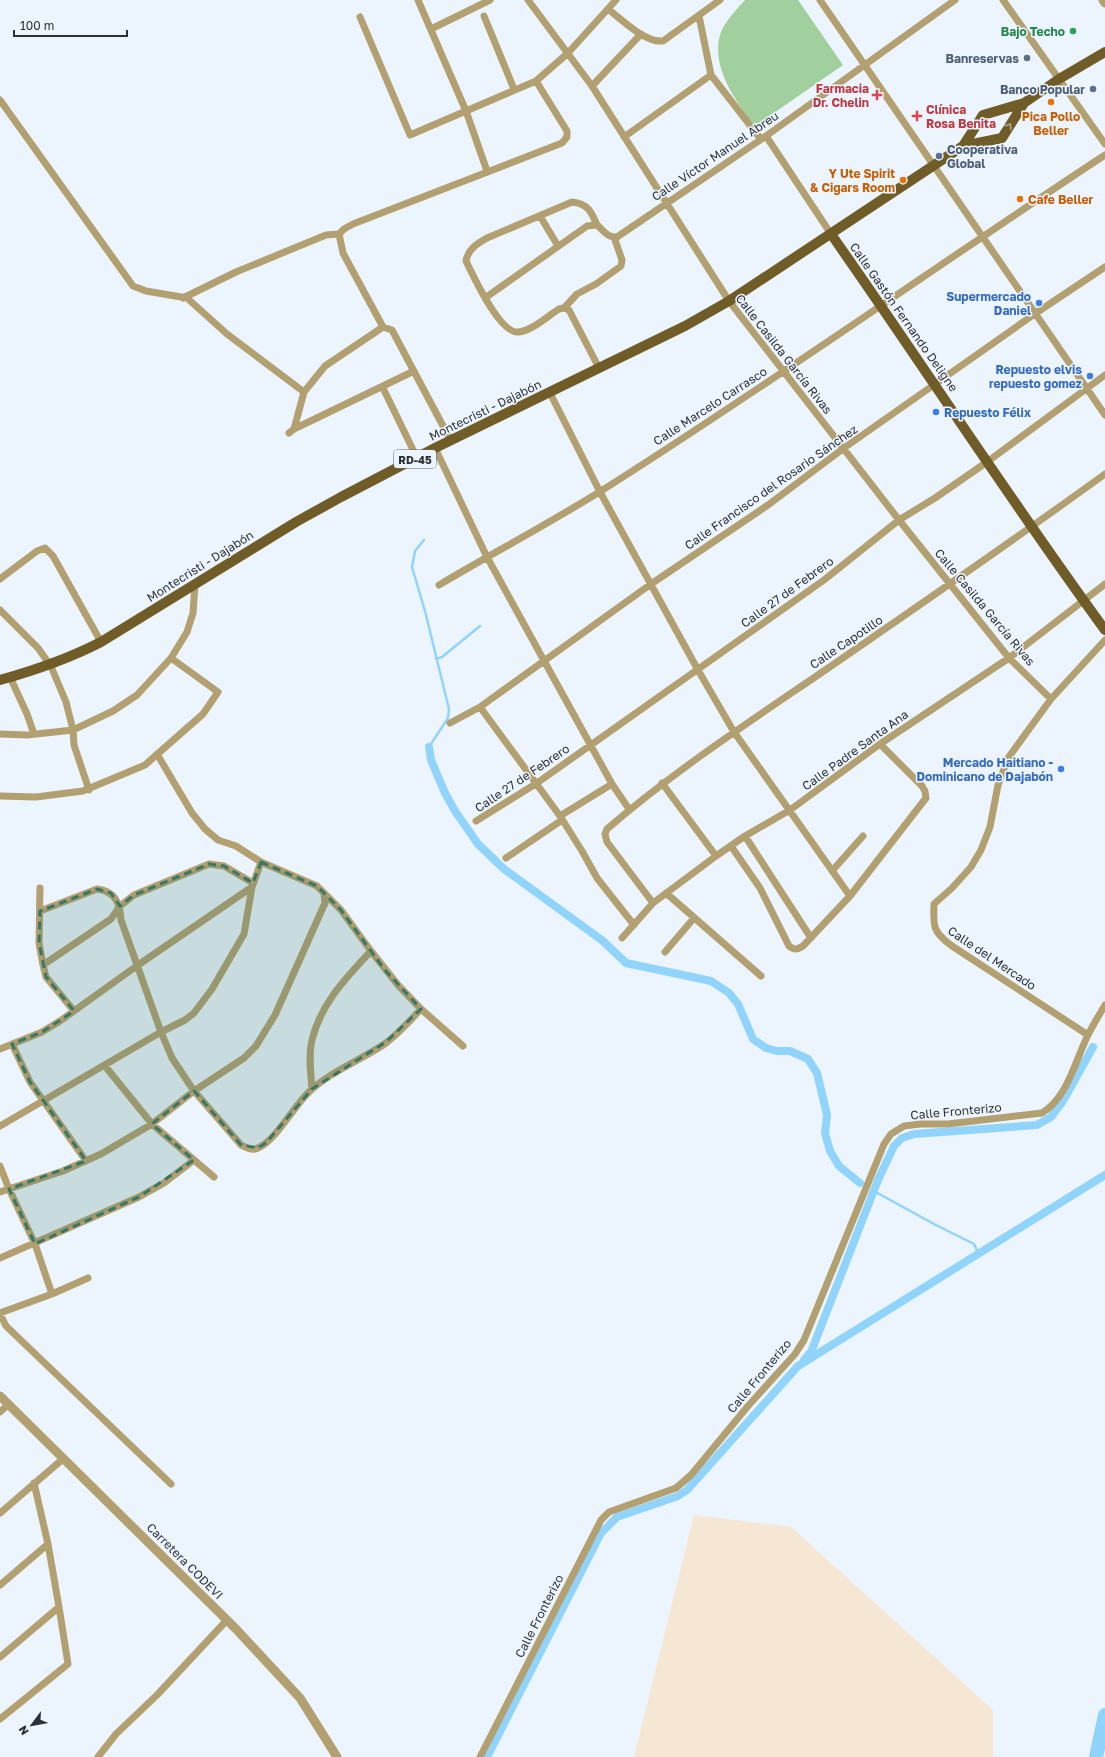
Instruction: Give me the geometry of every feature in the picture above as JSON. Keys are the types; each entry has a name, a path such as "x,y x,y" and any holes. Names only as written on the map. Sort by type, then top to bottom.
{"main road":[{"name":"RD-45","path":"831,234 963,146 983,115 1024,103 1059,79 1105,52"},
{"name":"RD-45","path":"963,146 1002,138 1024,103"},
{"name":"Montecristi - Dajabón","path":"5,679 50,665 76,655 102,642 296,522 435,448 685,326 729,301 831,234"},
{"name":"Calle Gastón Fernando Deligne","path":"831,234 936,385 1031,528 1105,630"}],"street":[{"path":"418,0 466,110 487,171"},
{"path":"431,29 490,0"},
{"path":"360,17 410,135 536,81 568,52 616,0"},
{"path":"608,9 641,34 657,42 663,40 720,0"},
{"path":"820,0 1105,415"},
{"name":"Calle Víctor Manuel Abreu","path":"614,237 617,237 763,137 955,0"},
{"path":"1003,0 1105,144"},
{"name":"Calle Casilda García Rivas","path":"530,1 592,86 729,301 1008,658 1051,699"},
{"path":"484,16 514,90"},
{"path":"624,137 710,75 699,16"},
{"path":"592,86 641,34"},
{"name":"Calle Gastón Fernando Deligne","path":"710,75 763,137 831,234"},
{"path":"183,298 236,272 326,235 339,234 353,224 562,143 567,137 567,131 536,81"},
{"path":"0,100 133,286 146,291 179,295 183,298 187,298 227,334 304,392"},
{"name":"Calle Marcelo Carrasco","path":"439,585 600,492 1105,155"},
{"path":"572,202 582,203 592,214 598,225 608,235 614,237 622,260 621,266 596,284 577,294 564,308 559,309 526,330 518,333 509,330 505,326 485,298 466,261 468,254 474,246 487,238 572,202"},
{"path":"540,216 558,246"},
{"path":"485,298 587,226 598,225"},
{"path":"339,234 343,253 383,327 392,330 451,441"},
{"name":"Calle Francisco del Rosario Sánchez","path":"450,723 480,707 543,660 651,584 768,505 844,448 936,385 1036,313 1105,267"},
{"path":"564,308 571,313 599,368"},
{"path":"383,327 325,366 304,392 292,431 383,388 414,371"},
{"name":"Calle 27 de Febrero","path":"476,821 537,784 591,744 698,670 824,580 899,520 935,498 987,462 1105,375"},
{"path":"383,388 417,458"},
{"path":"550,393 600,492 698,670 734,732 850,896"},
{"path":"435,448 487,557 612,784 629,809"},
{"name":"Calle Capotillo","path":"653,903 607,842 605,834 607,829 629,809 662,783 1031,528 1105,474"},
{"path":"0,579 37,551 45,548 53,556 102,642"},
{"name":"Calle Padre Santa Ana","path":"622,938 653,903 716,856 745,836 790,810 880,744 1008,658 1105,584"},
{"path":"0,734 34,734 73,730 113,711 137,694 172,658 187,632 193,613 196,585"},
{"path":"0,610 38,648 50,665 66,702 73,730 74,745 88,790"},
{"name":"Calle del Mercado","path":"1088,1035 939,936 934,924 934,904 952,888 971,867 981,850 990,827 998,785 1008,758 1051,699 1105,640"},
{"path":"0,796 36,797 88,790 145,765 203,714 218,692 172,658"},
{"path":"5,679 27,714 34,734"},
{"path":"480,707 561,818 597,878 634,925"},
{"path":"731,846 760,888 789,946 793,950 798,950 850,896 926,798 925,791 922,786 880,744"},
{"path":"157,754 192,813 205,829 218,840 236,846 261,862 317,886 342,910 371,951 398,985 421,1009 463,1046"},
{"path":"662,783 716,856"},
{"path":"506,858 561,818 612,784"},
{"path":"745,836 811,938"},
{"path":"832,871 863,836"},
{"path":"0,1126 161,1032 185,1020 194,1013 212,989 244,934 253,885 261,862"},
{"path":"43,965 111,919 120,906 134,895 209,864 224,866 253,885"},
{"path":"0,1049 42,1032 253,885"},
{"path":"40,888 39,943 46,976 74,1011"},
{"path":"40,911 96,888 106,890 111,893 120,906 122,920 161,1032 172,1058 194,1091 241,1145 250,1149 258,1148 266,1143 298,1102 312,1089 329,1076 386,1042 401,1030 421,1009"},
{"path":"666,893 761,976"},
{"path":"0,1192 86,1161 101,1154 152,1124 194,1091 244,1058 256,1046 274,1015 325,903 324,894"},
{"path":"665,952 694,918"},
{"path":"312,1089 310,1059 312,1041 320,1020 340,984 371,951"},
{"name":"Calle Fronterizo","path":"480,1757 601,1520 609,1512 676,1488 691,1475 748,1406 795,1354 804,1340 884,1144 891,1134 904,1126 921,1124 948,1124 1042,1113 1051,1107 1062,1091 1088,1035 1105,1005"},
{"path":"12,1044 30,1082 86,1161"},
{"path":"105,1066 152,1124 214,1177"},
{"path":"0,1258 140,1197 164,1183 194,1160"},
{"path":"0,1166 9,1189 35,1244 52,1294"},
{"path":"88,1278 0,1314 6,1326 171,1484"},
{"name":"Carretera CODEVI","path":"0,1396 227,1620 300,1698 337,1757"},
{"path":"0,1412 9,1404"},
{"path":"1,1510 64,1458"},
{"path":"0,1719 68,1664 48,1544 34,1483"},
{"path":"0,1585 48,1544"},
{"path":"0,1657 59,1607"},
{"path":"98,1757 116,1734 156,1695 227,1620"}],"highlighted area":[{"path":"261,862 317,886 341,910 385,970 421,1009 386,1042 312,1089 266,1143 258,1148 241,1145 194,1091 152,1124 194,1160 139,1197 35,1244 9,1189 86,1161 30,1082 12,1044 42,1032 74,1011 46,977 39,943 40,911 97,889 111,893 120,906 134,895 209,864 224,866 253,883"}],"shaded area":[{"path":"694,1515 791,1527 993,1710 993,1757 634,1757"}],"green space":[{"path":"745,0 798,0 843,65 755,126 740,106 726,82 721,70 718,45 723,28"}],"waterway":[{"path":"424,540 415,551 412,567 425,611 449,709 448,718 429,747"},
{"path":"436,659 442,657 480,626"},
{"path":"429,747 431,760 445,793 455,811 478,844 504,869 603,941 626,963 711,981 729,993 738,1004 753,1039 766,1048 777,1051 790,1051 808,1059 817,1073 827,1115 825,1133 830,1151 839,1166 860,1183"},
{"path":"804,1360 811,1352 878,1180 894,1146 902,1138 914,1134 1037,1125 1051,1117 1063,1101 1093,1047"},
{"path":"487,1757 601,1533 617,1517 678,1496 687,1490 798,1366 1105,1175"},
{"path":"872,1190 974,1244 979,1255"},
{"path":"1096,1757 1105,1715"}],"place":[{"name":"Bajo Techo","path":"1073,31"},
{"name":"Banreservas","path":"1027,58"},
{"name":"Banco Popular","path":"1093,89"},
{"name":"Farmacia Dr. Chelin","path":"877,95"},
{"name":"Pica Pollo Beller","path":"1051,102"},
{"name":"Clínica Rosa Benita","path":"917,116"},
{"name":"Cooperativa Global","path":"939,156"},
{"name":"Y Ute Spirit & Cigars Room","path":"903,180"},
{"name":"Cafe Beller","path":"1020,199"},
{"name":"Supermercado Daniel","path":"1039,303"},
{"name":"Repuesto elvis repuesto gomez","path":"1090,376"},
{"name":"Repuesto Félix","path":"936,412"},
{"name":"Mercado Haitiano - Dominicano de Dajabón","path":"1061,769"}]}
